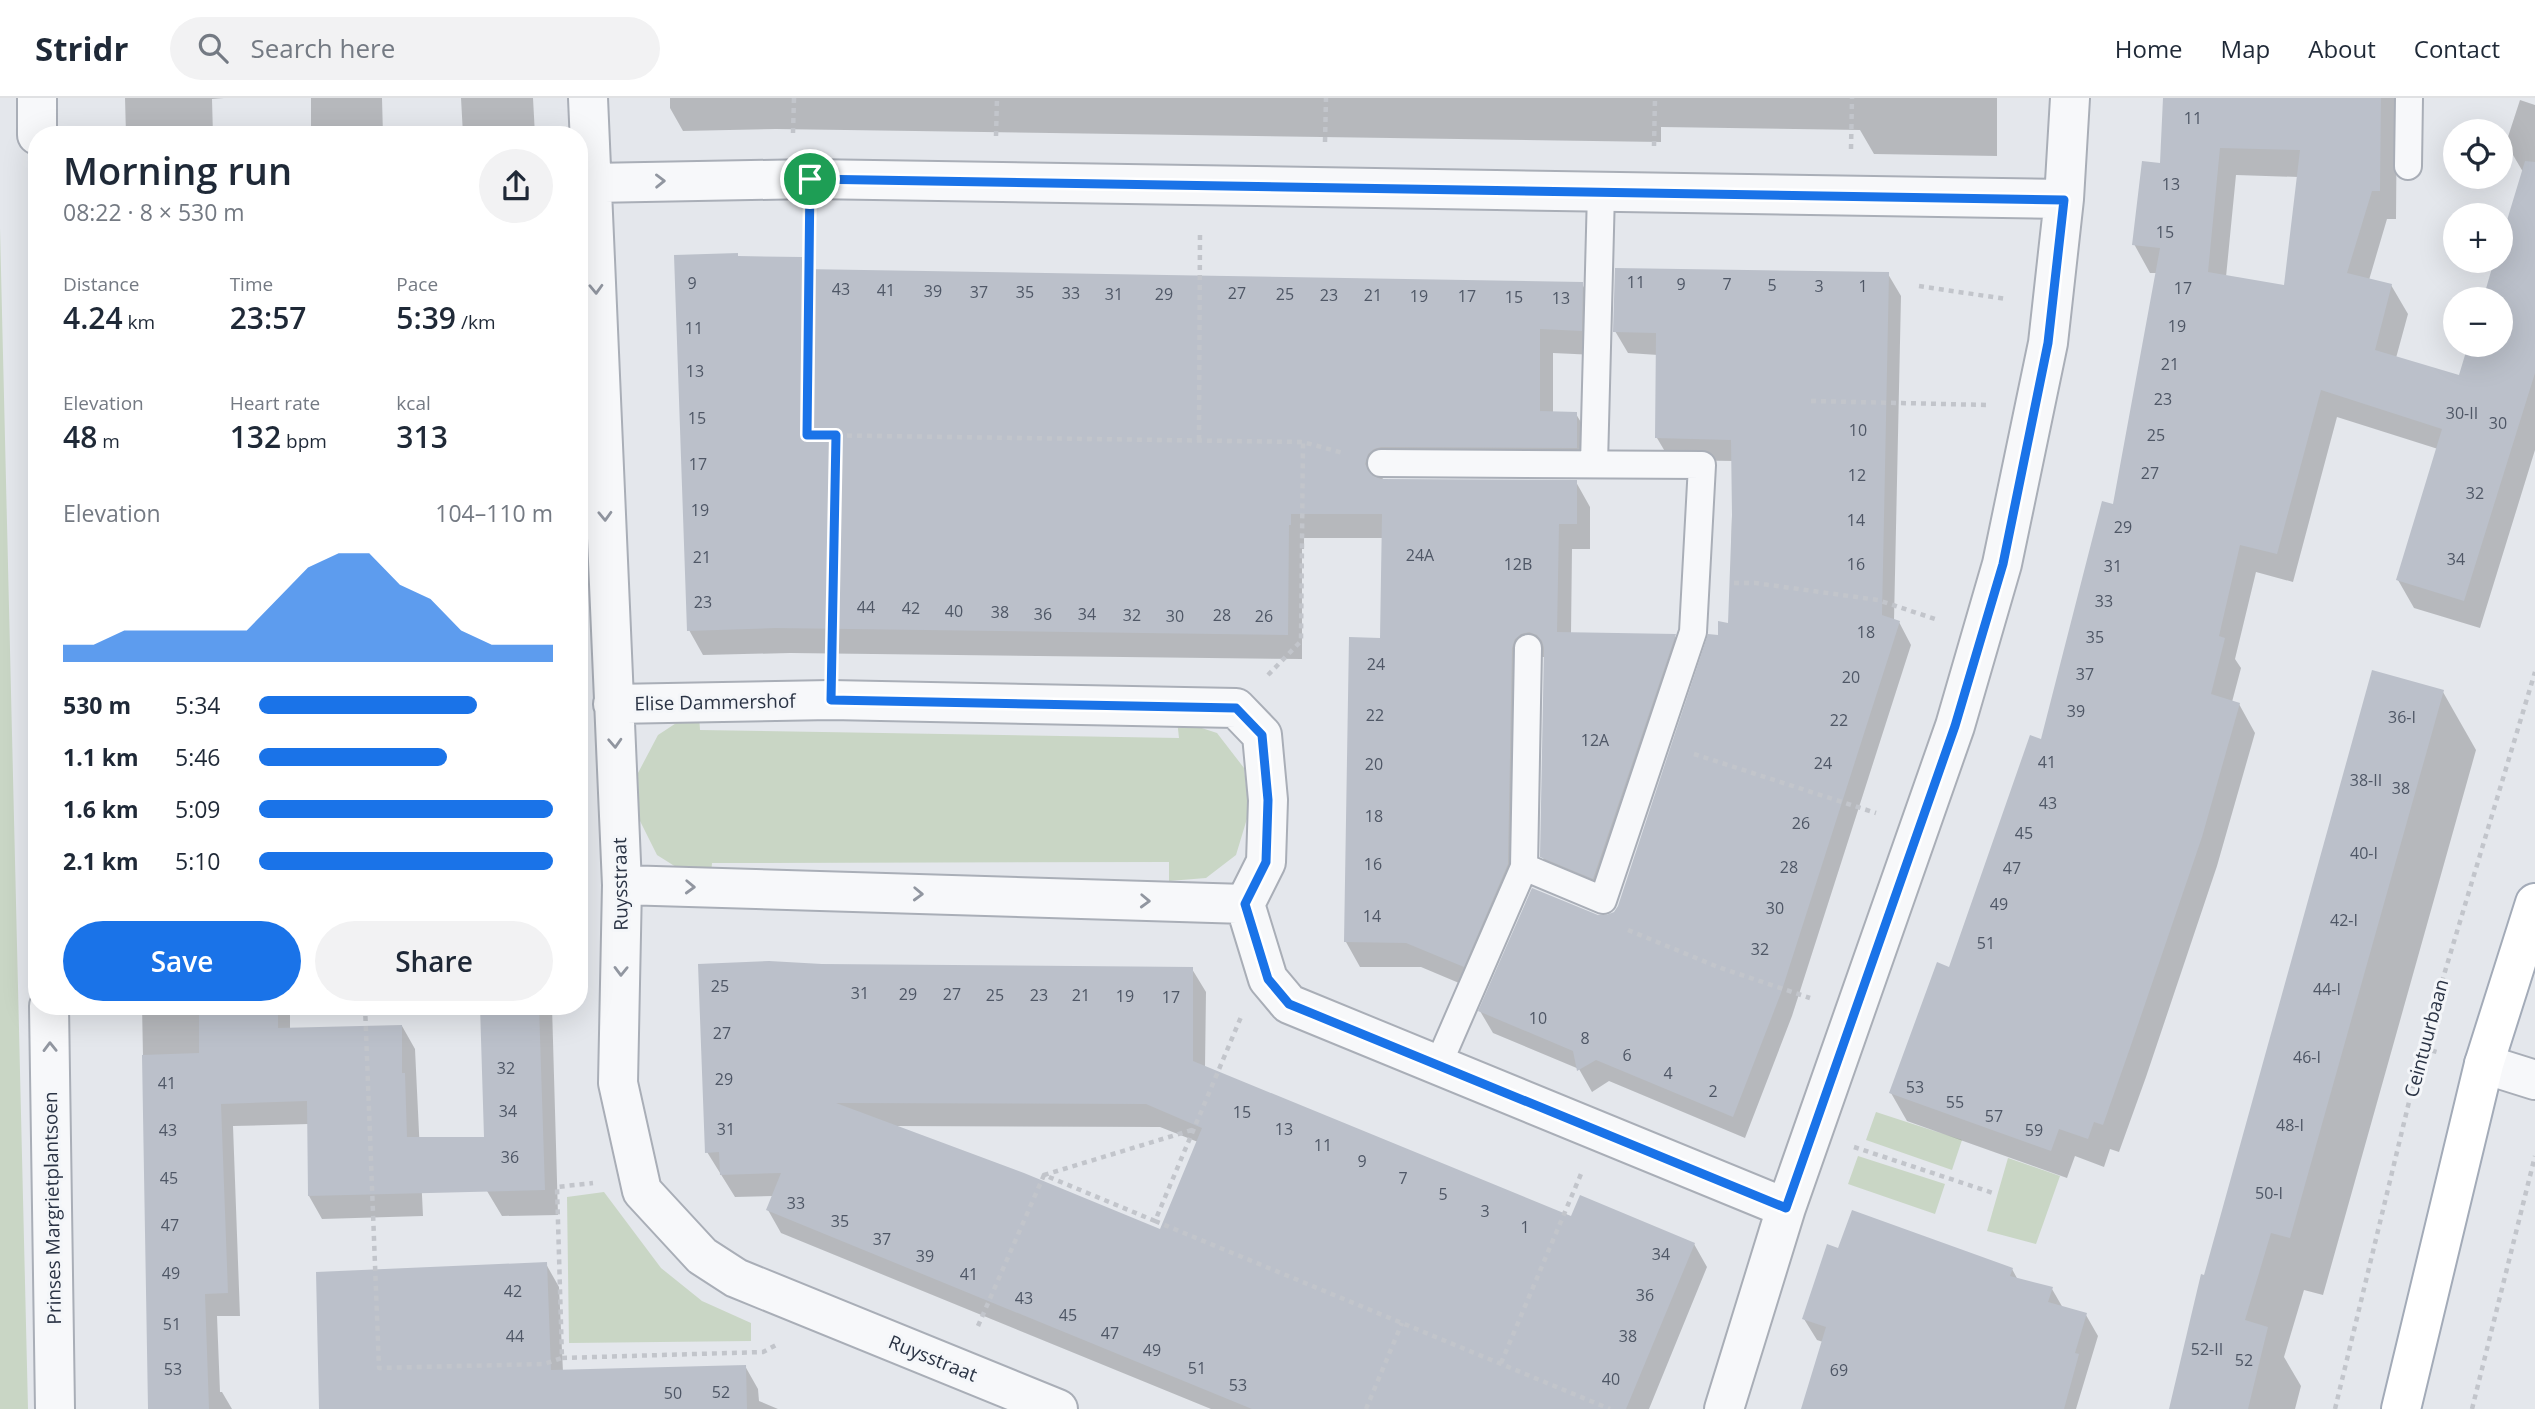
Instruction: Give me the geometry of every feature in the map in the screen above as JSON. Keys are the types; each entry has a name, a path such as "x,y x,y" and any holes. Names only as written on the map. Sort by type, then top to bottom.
{"main road":[{"path":"2401,1409 2484,1065 2535,903"}],"street":[{"path":"37,98 37,126"},
{"name":"Ruysstraat","path":"589,98 622,885 618,1083 642,1191 702,1256 736,1278 1058,1409"},
{"path":"1724,1409 1786,1208 1955,726 2003,564 2048,343 2064,200 2070,98"},
{"path":"592,183 810,179 2064,200"},
{"name":"Elise Dammershof","path":"613,704 831,700 1236,708"},
{"path":"1236,708 1262,735 1268,800 1266,862 1245,904 1268,979 1289,1004 1786,1208"},
{"path":"622,885 1245,904"},
{"name":"Prinses Margrietplantsoen","path":"49,1015 55,1409"},
{"path":"2484,1065 2535,1080"}],"lane":[{"path":"2408,166 2409,98"},
{"path":"1594,464 1601,192"},
{"path":"1381,463 1702,465 1693,632 1603,900 1524,867"},
{"path":"1438,1065 1524,867 1528,648"}],"path":[{"path":"810,179 807,435 1303,442 1381,463"},
{"path":"1199,440 1200,186"},
{"path":"1919,286 2052,305"},
{"path":"1811,401 1983,404 2034,414"},
{"path":"831,700 836,435"},
{"path":"1236,708 1301,641 1303,442"},
{"path":"1696,583 1755,583 1878,600 1982,634"},
{"name":"Ceintuurbaan","path":"2335,1409 2421,1048 2535,672"},
{"path":"1656,742 1920,828"},
{"path":"1603,900 1627,929 1718,967 1854,1013"},
{"path":"1155,1221 1238,1020 1268,979"},
{"path":"365,1015 379,1368 544,1364 562,1358 763,1352 829,1315"},
{"path":"959,1368 1044,1175 1192,1130"},
{"path":"1501,1363 1599,1131"},
{"path":"1812,1133 1993,1193"},
{"path":"2472,1409 2535,1156"},
{"path":"1044,1175 1610,1409"},
{"path":"562,1358 556,1186 639,1180"},
{"path":"1366,1409 1402,1323"}],"green space":[{"path":"0,228 28,1409 0,1409"},
{"path":"690,714 699,715 700,730 1179,738 1177,720 1217,733 1244,768 1249,812 1236,855 1206,878 1169,881 1169,862 712,863 711,876 692,877 657,855 639,819 638,773 658,735"},
{"path":"1876,1112 1962,1140 1952,1170 1866,1140"},
{"path":"1858,1156 1945,1184 1935,1214 1848,1184"},
{"path":"2008,1158 2060,1176 2036,1244 1987,1231"},
{"path":"604,1192 661,1268 702,1301 751,1323 751,1341 569,1343 567,1197"}],"building":[{"path":"2163,98 2381,98 2380,191 2372,191 2347,273 2392,284 2375,350 2459,375 2464,357 2513,357 2513,287 2486,287 2491,273 2513,273 2512,203 2525,161 2535,162 2535,373 2464,601 2396,580 2442,429 2321,390 2277,554 2240,545 2219,636 2225,638 2211,694 2240,703 2202,837 2103,1125 2094,1122 2088,1139 2059,1129 2051,1151 1889,1093 1937,962 1949,967 2030,735 2041,739 2102,501 2113,504 2160,248 2132,245 2142,161 2160,163","holes":["2220,148 2300,150 2284,285 2208,272"]},
{"path":"738,253 738,256 802,257 802,269 1583,282 1582,331 1540,329 1540,411 1577,412 1577,448 1381,447 1368,454 1365,464 1373,476 1381,479 1577,480 1577,524 1559,524 1557,632 1676,634 1593,879 1540,857 1544,648 1537,635 1529,632 1521,634 1515,639 1512,648 1508,864 1464,967 1406,943 1344,942 1349,637 1380,638 1382,514 1291,514 1288,635 775,628 687,631 674,255"},
{"path":"1615,268 1889,272 1882,615 1900,621 1781,993 1733,1117 1596,1060 1577,1071 1573,1051 1478,1011 1532,888 1598,915 1614,912 1618,906 1708,634 1718,635 1718,621 1728,623 1732,515 1731,440 1655,438 1656,333 1613,332"},
{"path":"2372,670 2444,690 2290,1238 2271,1233 2245,1320 2268,1327 2248,1409 2169,1409 2201,1274 2204,1275"},
{"path":"769,961 822,964 1193,967 1193,1061 1571,1216 1580,1195 1695,1243 1626,1409 1252,1409 766,1210 781,1173 720,1175 719,1152 705,1153 698,964","holes":["836,1103 1146,1104 1202,1128 1160,1229 1024,1173"]},
{"path":"199,1015 278,1015 278,1028 402,1025 402,1073 405,1073 407,1137 484,1137 480,1015 539,1015 545,1190 308,1196 307,1101 221,1104 228,1293 205,1294 209,1409 148,1409 142,1055 199,1053"},
{"path":"1852,1210 2013,1268 2010,1276 2053,1287 2048,1302 2087,1313 2075,1353 2079,1354 2064,1409 1801,1409 1826,1327 1802,1319 1827,1244 1838,1248"},
{"path":"547,1262 551,1370 746,1365 747,1409 319,1409 316,1272"}],"route":[{"path":"810,179 2064,200 2048,343 2003,564 1955,726 1786,1208 1289,1004 1268,979 1245,904 1266,862 1268,800 1262,735 1236,708 831,700 836,435 807,435 810,179"}]}
